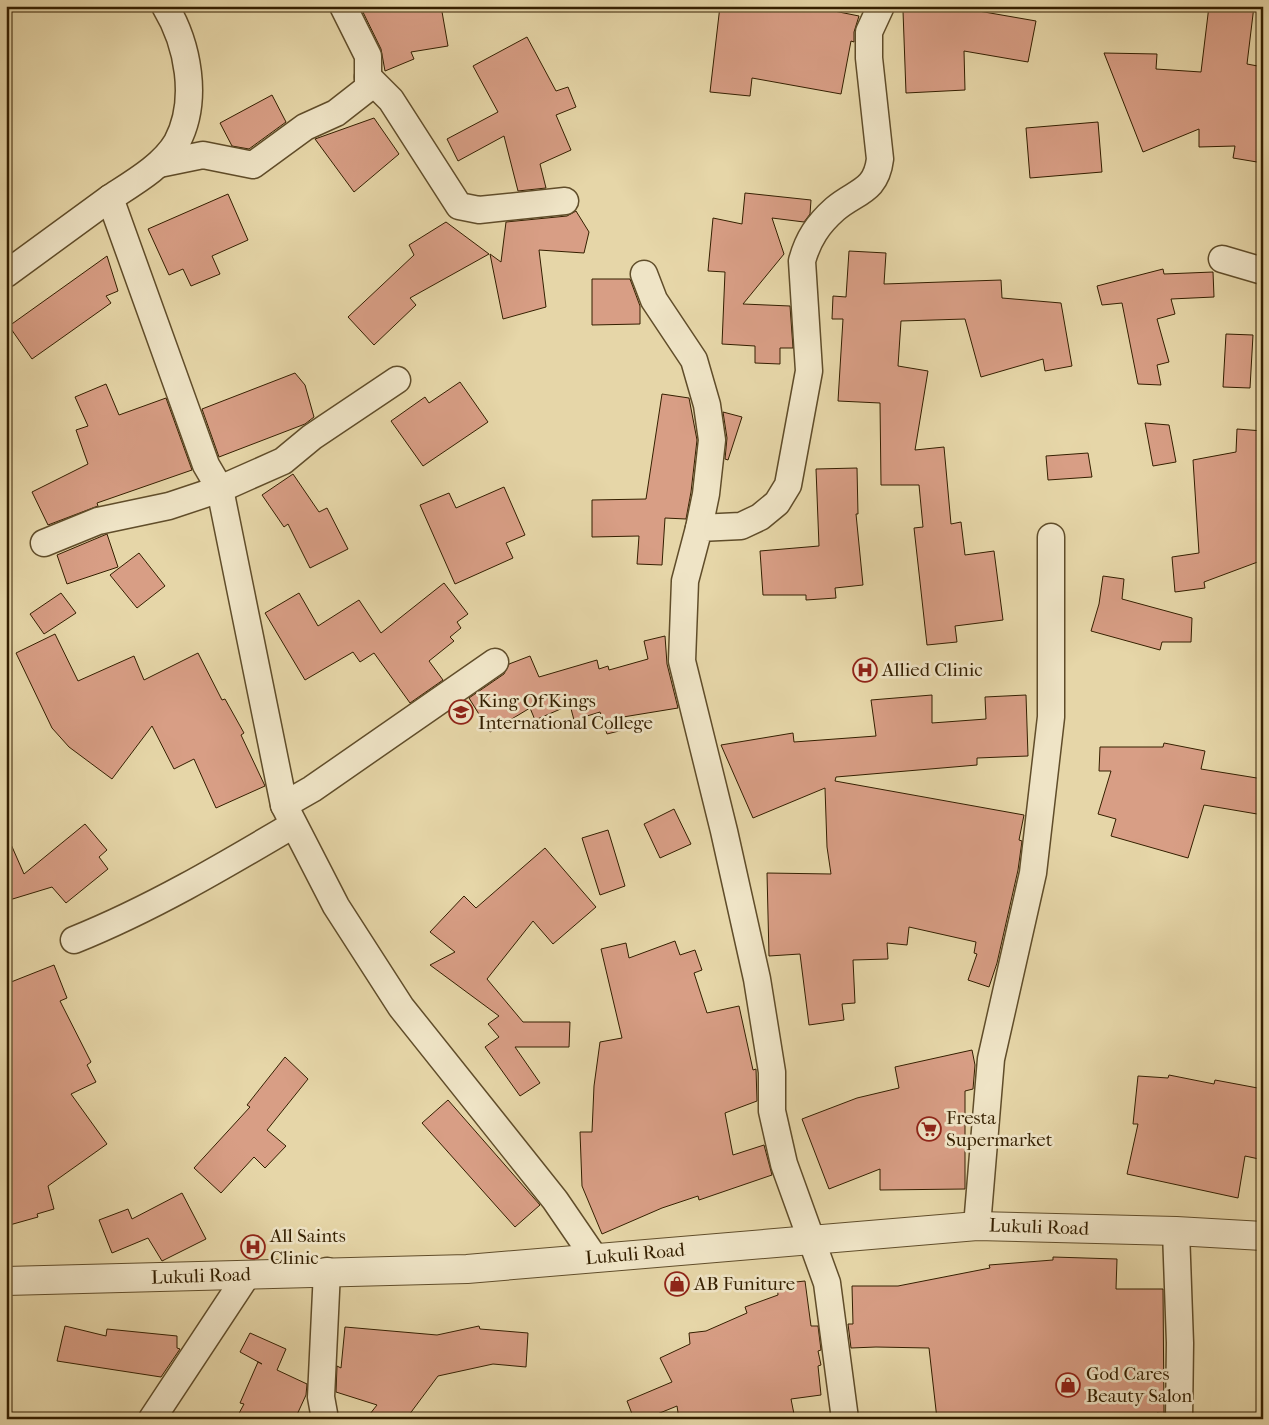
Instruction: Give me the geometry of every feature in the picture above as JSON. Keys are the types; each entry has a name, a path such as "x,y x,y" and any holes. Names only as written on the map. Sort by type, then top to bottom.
{"street":[{"path":"6,274 159,164 176,142 185,121 189,77 182,40 165,6"},
{"path":"159,164 203,155 253,165 305,127 336,112 368,88 368,56 343,6"},
{"path":"699,528 741,526 760,517 778,503 788,485 809,371 802,260 807,243 823,219 873,182 878,171 880,159 869,58 869,32 876,12 881,6"},
{"path":"368,77 390,100 459,206 479,210 565,201"},
{"path":"110,198 206,465 220,489 289,815 356,940 402,1007 555,1200 594,1257"},
{"path":"1222,259 1263,271"},
{"path":"644,274 654,300 694,360 707,405 712,440 706,494 685,582 682,661 724,831 757,979 772,1072 772,1111 784,1164 827,1283 845,1419"},
{"path":"44,543 98,521 169,506 220,489 283,461 312,437 397,380"},
{"path":"977,1226 990,1059 1033,873 1051,717 1051,537"},
{"path":"74,940 118,922 231,862 289,815 312,789 495,662"},
{"name":"Lukuli Road","path":"6,1281 247,1275 327,1271 467,1269 977,1226 1176,1231 1263,1236"},
{"path":"1176,1231 1180,1343 1179,1419"},
{"path":"326,1419 321,1396 327,1271"},
{"path":"152,1419 247,1275"}],"building":[{"path":"360,6 441,6 448,46 411,52 414,59 385,71 381,49"},
{"path":"720,6 809,6 859,16 854,32 854,42 851,41 841,94 752,78 750,96 710,92"},
{"path":"1209,6 1254,6 1247,64 1263,67 1263,163 1233,158 1235,146 1199,147 1199,129 1143,152 1104,53 1157,54 1156,69 1201,72"},
{"path":"967,9 1036,21 1028,62 964,51 965,90 906,93 903,11"},
{"path":"527,37 556,91 568,87 576,107 556,115 571,150 540,164 546,188 518,191 504,136 458,161 447,139 498,112 473,66"},
{"path":"272,95 286,122 249,149 232,146 220,123"},
{"path":"374,118 399,154 354,192 315,139"},
{"path":"1098,122 1102,172 1030,178 1026,128"},
{"path":"745,193 811,200 810,214 804,222 772,218 784,254 743,304 790,306 793,348 780,348 780,364 755,363 755,346 722,344 725,272 708,271 713,218 742,224"},
{"path":"228,194 248,240 212,256 220,274 191,286 183,269 169,275 148,229"},
{"path":"576,211 589,232 584,253 539,250 546,307 503,319 490,254 501,262 506,222 567,216"},
{"path":"446,222 489,254 410,298 416,305 374,345 348,317 414,255 409,245"},
{"path":"849,251 886,253 884,284 1001,280 1002,298 1061,303 1072,366 1045,371 1043,359 981,377 965,319 901,321 898,366 928,371 915,450 944,447 951,524 961,522 965,555 994,551 1003,620 955,626 957,642 927,645 914,528 923,527 919,485 881,485 880,403 838,401 843,319 832,319 833,296 846,297"},
{"path":"107,256 118,291 106,296 111,303 32,359 9,326"},
{"path":"1163,269 1164,274 1213,272 1214,297 1171,299 1175,314 1157,319 1169,362 1157,365 1161,385 1138,384 1122,303 1102,305 1097,286"},
{"path":"592,279 630,279 640,306 640,324 592,325"},
{"path":"1226,334 1253,335 1250,388 1223,387"},
{"path":"295,373 305,385 314,417 305,424 219,457 202,409"},
{"path":"460,382 488,422 423,466 391,421 425,397 429,403"},
{"path":"106,384 119,415 166,398 192,470 97,503 98,506 48,525 32,492 88,464 76,430 88,426 75,397"},
{"path":"662,394 689,398 697,440 691,492 686,519 665,518 662,565 637,564 639,536 592,537 592,500 646,499"},
{"path":"723,412 742,417 728,460 725,459 727,438"},
{"path":"1145,423 1169,425 1176,462 1153,466"},
{"path":"1237,429 1263,431 1263,560 1204,582 1205,588 1175,592 1172,557 1199,553 1193,460 1236,452"},
{"path":"1088,453 1092,477 1048,480 1046,456"},
{"path":"857,468 858,514 856,514 863,585 835,588 836,598 806,600 806,595 763,595 760,551 819,546 816,469"},
{"path":"293,474 319,512 327,508 348,549 310,568 288,524 284,527 262,495"},
{"path":"504,487 525,535 506,543 513,558 455,584 420,505 449,493 456,508"},
{"path":"107,534 118,567 67,584 57,555"},
{"path":"139,553 165,586 137,608 110,575"},
{"path":"1103,576 1124,579 1122,599 1192,618 1191,642 1162,642 1160,650 1091,631 1099,604"},
{"path":"444,583 468,614 457,622 461,628 450,637 454,641 429,661 443,680 410,703 374,653 360,662 353,652 305,680 265,613 299,593 318,626 359,600 381,633"},
{"path":"61,593 76,613 44,634 30,614"},
{"path":"55,634 78,681 134,656 144,680 198,653 222,700 225,699 244,733 241,735 265,786 216,808 194,759 174,769 152,726 112,779 69,747 52,728 16,653"},
{"path":"665,636 667,664 678,708 623,717 627,729 607,734 600,712 574,720 570,705 535,720 530,708 490,732 469,698 504,674 509,664 530,656 539,677 597,660 599,669 608,666 609,670 648,659 644,641"},
{"path":"932,695 932,723 986,719 985,697 1026,695 1028,756 977,758 977,765 836,777 835,781 1024,815 1019,840 1022,841 1018,870 997,963 989,987 968,980 977,954 974,953 976,942 909,927 907,945 887,943 888,959 853,960 855,1003 842,1004 844,1020 809,1025 800,954 769,956 767,873 831,874 827,847 825,788 753,818 721,745 793,733 794,742 876,736 871,700"},
{"path":"1164,743 1205,751 1201,769 1263,779 1263,815 1204,805 1188,858 1111,836 1116,819 1098,814 1111,771 1099,771 1100,747 1163,747"},
{"path":"674,809 691,844 660,858 644,824"},
{"path":"85,824 107,850 99,857 108,869 66,903 52,887 6,901 6,833 24,874"},
{"path":"608,830 625,886 600,895 582,838"},
{"path":"545,848 596,907 553,944 533,921 487,979 523,1022 570,1022 569,1047 515,1047 540,1083 520,1096 485,1047 499,1037 488,1024 499,1016 430,965 455,952 430,932 464,896 476,908"},
{"path":"675,941 680,955 695,950 702,970 694,973 707,1013 739,1006 753,1070 756,1069 757,1101 725,1113 733,1155 764,1145 772,1175 699,1200 698,1196 662,1208 602,1234 582,1186 580,1132 592,1132 594,1086 600,1042 622,1038 601,949 626,943 629,958"},
{"path":"54,965 67,998 60,1001 91,1062 87,1065 96,1082 71,1094 107,1144 48,1186 54,1209 37,1214 38,1217 6,1226 6,984"},
{"path":"972,1050 975,1065 973,1089 965,1091 965,1189 880,1190 880,1169 829,1189 802,1119 857,1098 899,1088 895,1067"},
{"path":"285,1057 308,1079 267,1130 286,1146 265,1168 254,1157 221,1193 194,1168 250,1107 247,1105"},
{"path":"1169,1075 1214,1084 1215,1080 1263,1089 1263,1144 1259,1159 1245,1156 1238,1198 1127,1174 1138,1124 1133,1124 1138,1076 1168,1078"},
{"path":"448,1100 540,1205 515,1227 422,1123"},
{"path":"182,1193 206,1239 162,1261 148,1238 112,1253 99,1220 128,1209 132,1219"},
{"path":"1053,1257 1117,1259 1116,1289 1163,1289 1164,1414 1157,1413 1157,1419 937,1419 929,1348 851,1348 848,1324 853,1324 852,1286 898,1286 990,1268 989,1265 1053,1260"},
{"path":"805,1281 811,1326 818,1326 821,1350 818,1351 821,1365 818,1366 821,1395 791,1399 795,1419 679,1419 677,1406 645,1419 634,1419 627,1401 672,1382 660,1358 690,1344 689,1333 706,1331 747,1313 745,1307 778,1295 777,1284"},
{"path":"65,1326 106,1336 107,1329 177,1336 177,1348 180,1349 161,1377 57,1361"},
{"path":"479,1326 480,1329 528,1333 526,1367 493,1364 438,1376 406,1419 366,1419 377,1405 336,1392 337,1366 341,1368 345,1327 437,1335"},
{"path":"250,1333 286,1349 277,1370 307,1384 306,1395 295,1419 236,1419 244,1404 240,1403 258,1362 262,1364 240,1352"}],"place":[{"name":"Allied Clinic","path":"865,670"},
{"name":"King Of Kings International College","path":"461,712"},
{"name":"Fresta Supermarket","path":"929,1129"},
{"name":"All Saints Clinic","path":"253,1247"},
{"name":"AB Funiture","path":"677,1284"},
{"name":"God Cares Beauty Salon","path":"1068,1385"}]}
